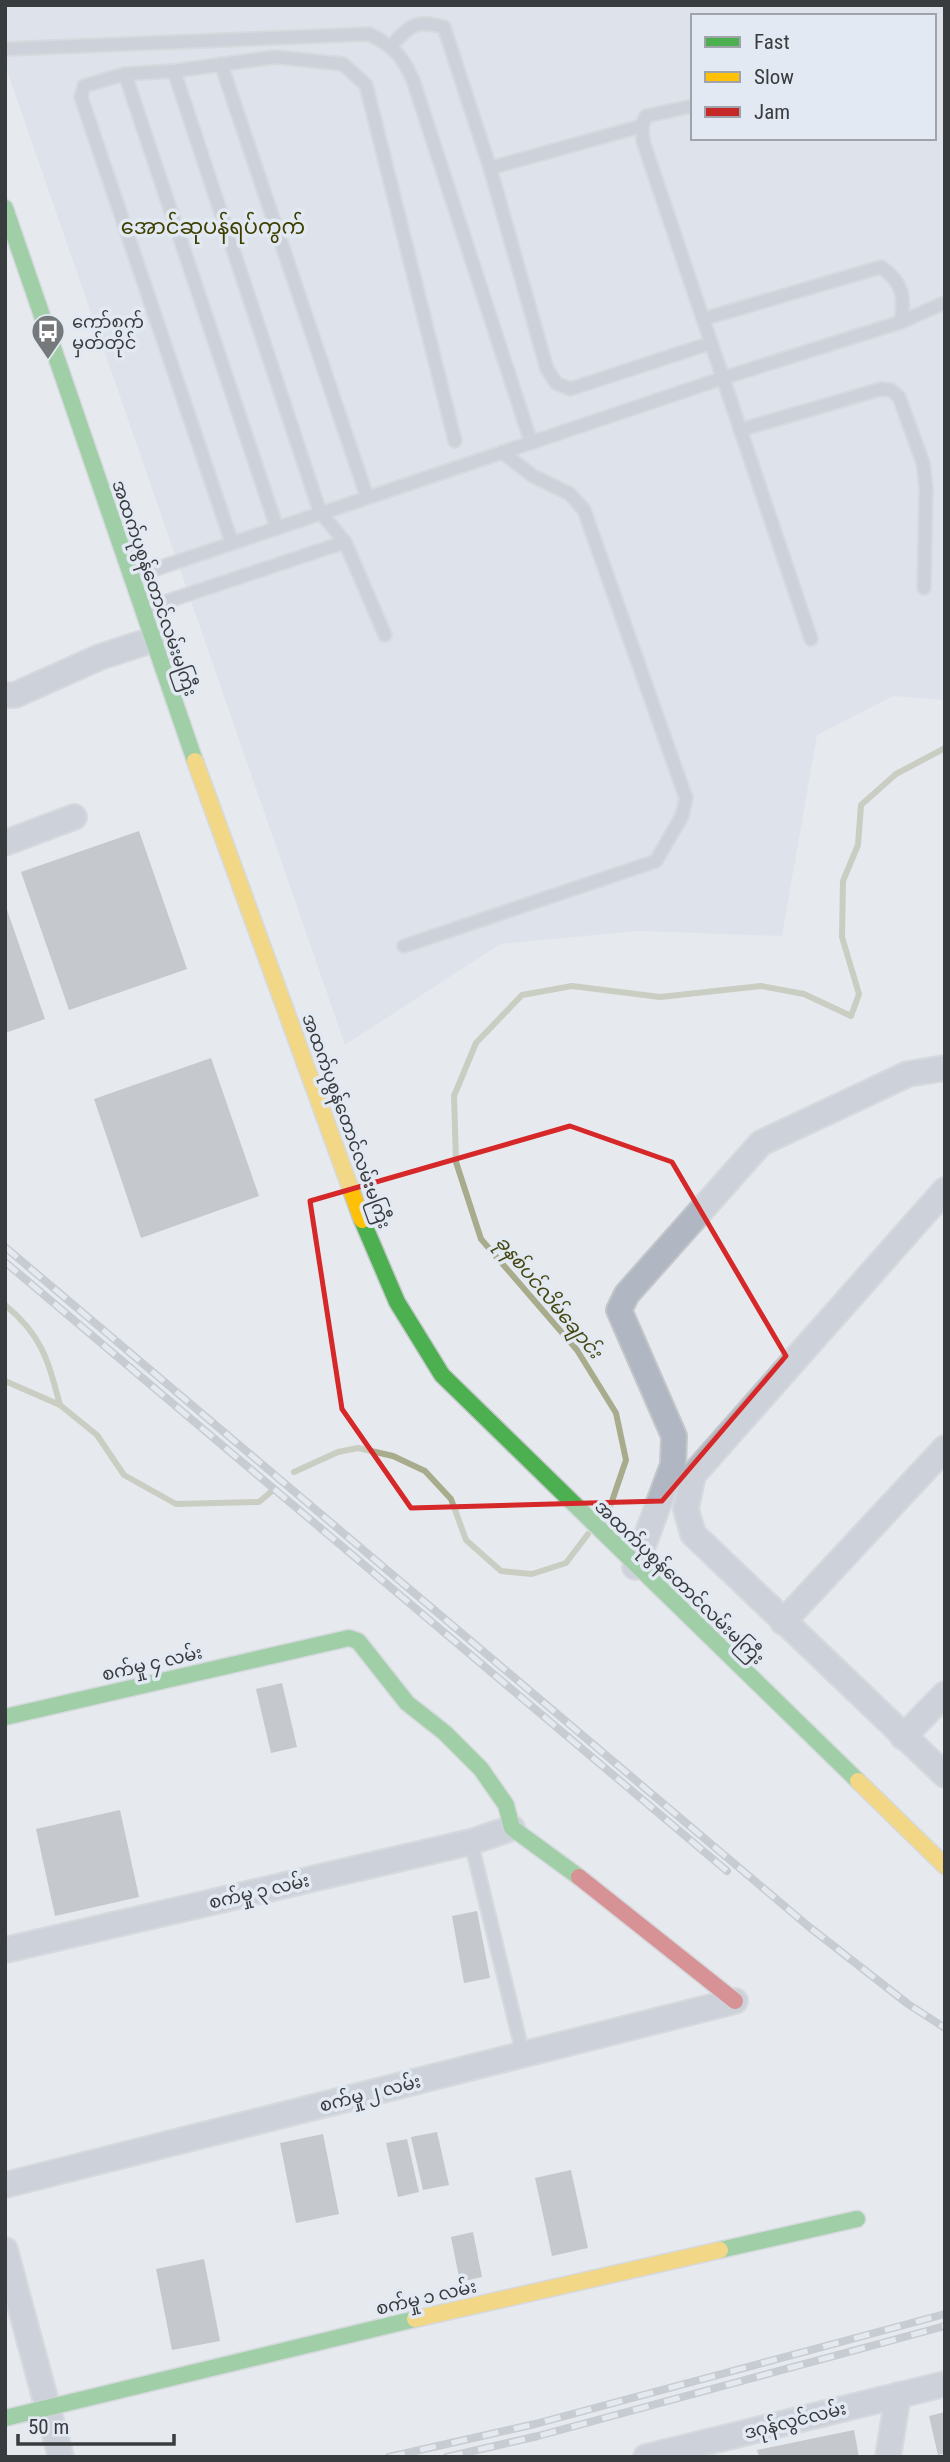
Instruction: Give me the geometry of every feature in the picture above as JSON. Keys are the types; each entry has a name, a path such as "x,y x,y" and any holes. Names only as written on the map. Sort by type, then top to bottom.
{"main road":[{"name":"အထက်ပုစွန်တောင်လမ်းမကြီး","path":"5,208 152,640 355,1203 397,1302 442,1375 635,1567 945,1866"},
{"name":"စက်မှု ၄ လမ်း","path":"5,1717 349,1638 364,1646 407,1703 446,1733 481,1769 506,1805 512,1828"},
{"path":"512,1828 590,1885 735,2001"},
{"name":"စက်မှု ၁ လမ်း","path":"5,2418 469,2306 857,2219"}],"street":[{"path":"5,695 15,695 100,657 152,640"},
{"path":"6,842 74,817"},
{"path":"635,1567 673,1465 674,1436 619,1310 627,1294 761,1143 908,1074 945,1068"},
{"path":"945,1190 693,1475 686,1510 693,1534 945,1775"},
{"path":"783,1622 945,1448"},
{"path":"904,1737 945,1694"},
{"name":"စက်မှု ၃ လမ်း","path":"5,1950 471,1842 512,1828"},
{"name":"စက်မှု ၂ လမ်း","path":"5,2185 735,2001"},
{"path":"5,2250 61,2457"},
{"name":"ဒဂုန်လွင်လမ်း","path":"646,2457 729,2446 898,2395 945,2384"},
{"path":"888,2457 898,2395"}],"lane":[{"path":"392,45 409,27 425,22 444,27 490,168 547,369 556,383 570,389 711,343"},
{"path":"5,49 369,34 392,45 403,58 413,80 531,442"},
{"path":"232,543 81,97 84,86 91,82 125,74 174,71 275,57 343,64 366,85 455,441"},
{"path":"221,64 367,496"},
{"path":"174,71 186,115 320,512 345,542 385,635"},
{"path":"125,74 277,528"},
{"path":"691,106 646,116 642,126 643,141 811,639"},
{"path":"490,168 642,126"},
{"path":"703,319 881,267 897,279 902,290 901,322"},
{"path":"131,577 723,378 901,322 944,303"},
{"path":"740,430 881,389 891,390 899,397 923,463 926,488 924,588"},
{"path":"404,946 656,860 682,816 686,798 584,510 570,494 533,476 502,452"},
{"path":"143,609 345,542"},
{"path":"471,1842 523,2054"}],"highlighted area":[{"path":"570,1126 672,1162 786,1356 662,1501 411,1508 342,1409 310,1201"}],"shaded area":[{"path":"5,5 945,5 945,700 893,696 817,735 782,936 638,931 500,944 345,1045 5,65"}],"building":[{"path":"139,831 187,969 69,1010 21,872"},
{"path":"5,904 45,1019 5,1033"},
{"path":"211,1058 259,1196 141,1238 94,1099"},
{"path":"282,1683 297,1747 271,1753 256,1689"},
{"path":"120,1810 139,1897 55,1916 36,1829"},
{"path":"477,1911 490,1978 464,1983 452,1916"},
{"path":"437,2132 449,2185 423,2190 411,2137"},
{"path":"323,2134 339,2214 296,2223 280,2143"},
{"path":"407,2139 419,2192 398,2197 386,2143"},
{"path":"571,2170 588,2248 552,2256 535,2178"},
{"path":"473,2232 482,2277 460,2282 451,2237"},
{"path":"204,2259 220,2341 172,2350 156,2269"},
{"path":"945,2412 945,2453 938,2455 929,2416"},
{"path":"854,2430 859,2457 759,2457 757,2450"}],"waterway":[{"name":"ခုနစ်ပင်လိမ်ချောင်း","path":"604,1515 610,1507 626,1460 616,1413 577,1350 481,1239 456,1162 454,1096 476,1043 522,995 572,986 660,997 761,986 804,994 851,1016 859,994 842,937 843,881 858,845 861,805 896,774 945,748"},
{"path":"5,1305 28,1327 42,1349 60,1405"},
{"name":"ခုနစ်ပင်လိမ်ချောင်း","path":"5,1381 60,1405 97,1435 124,1475 176,1504 259,1502 272,1491"},
{"name":"ခုနစ်ပင်လိမ်ချောင်း","path":"294,1472 338,1452 358,1448 393,1456 425,1471 451,1499 466,1540 501,1571 532,1574 566,1563 588,1534"}],"railway":[{"path":"5,1247 808,1926 908,2004 945,2028"},
{"path":"5,1262 727,1871"},
{"path":"389,2457 535,2424 945,2314"},
{"path":"447,2457 538,2436 945,2326"}],"traffic: fast":[{"path":"5,208 195,761"},
{"path":"362,1220 397,1302 442,1375 858,1781"},
{"path":"5,1717 349,1638 358,1641 407,1703 445,1733 481,1769 506,1805 512,1828 579,1877"},
{"path":"720,2250 857,2219"},
{"path":"5,2418 415,2319"}],"traffic: slow":[{"path":"195,761 362,1220"},
{"path":"858,1781 945,1866"},
{"path":"415,2319 720,2250"}],"traffic: jam":[{"path":"579,1877 735,2001"}],"place":[{"name":"ကော်စက် မှတ်တိုင်","path":"48,361"}],"district":[{"name":"အောင်ဆုပန်ရပ်ကွက်","path":"213,227"}]}
